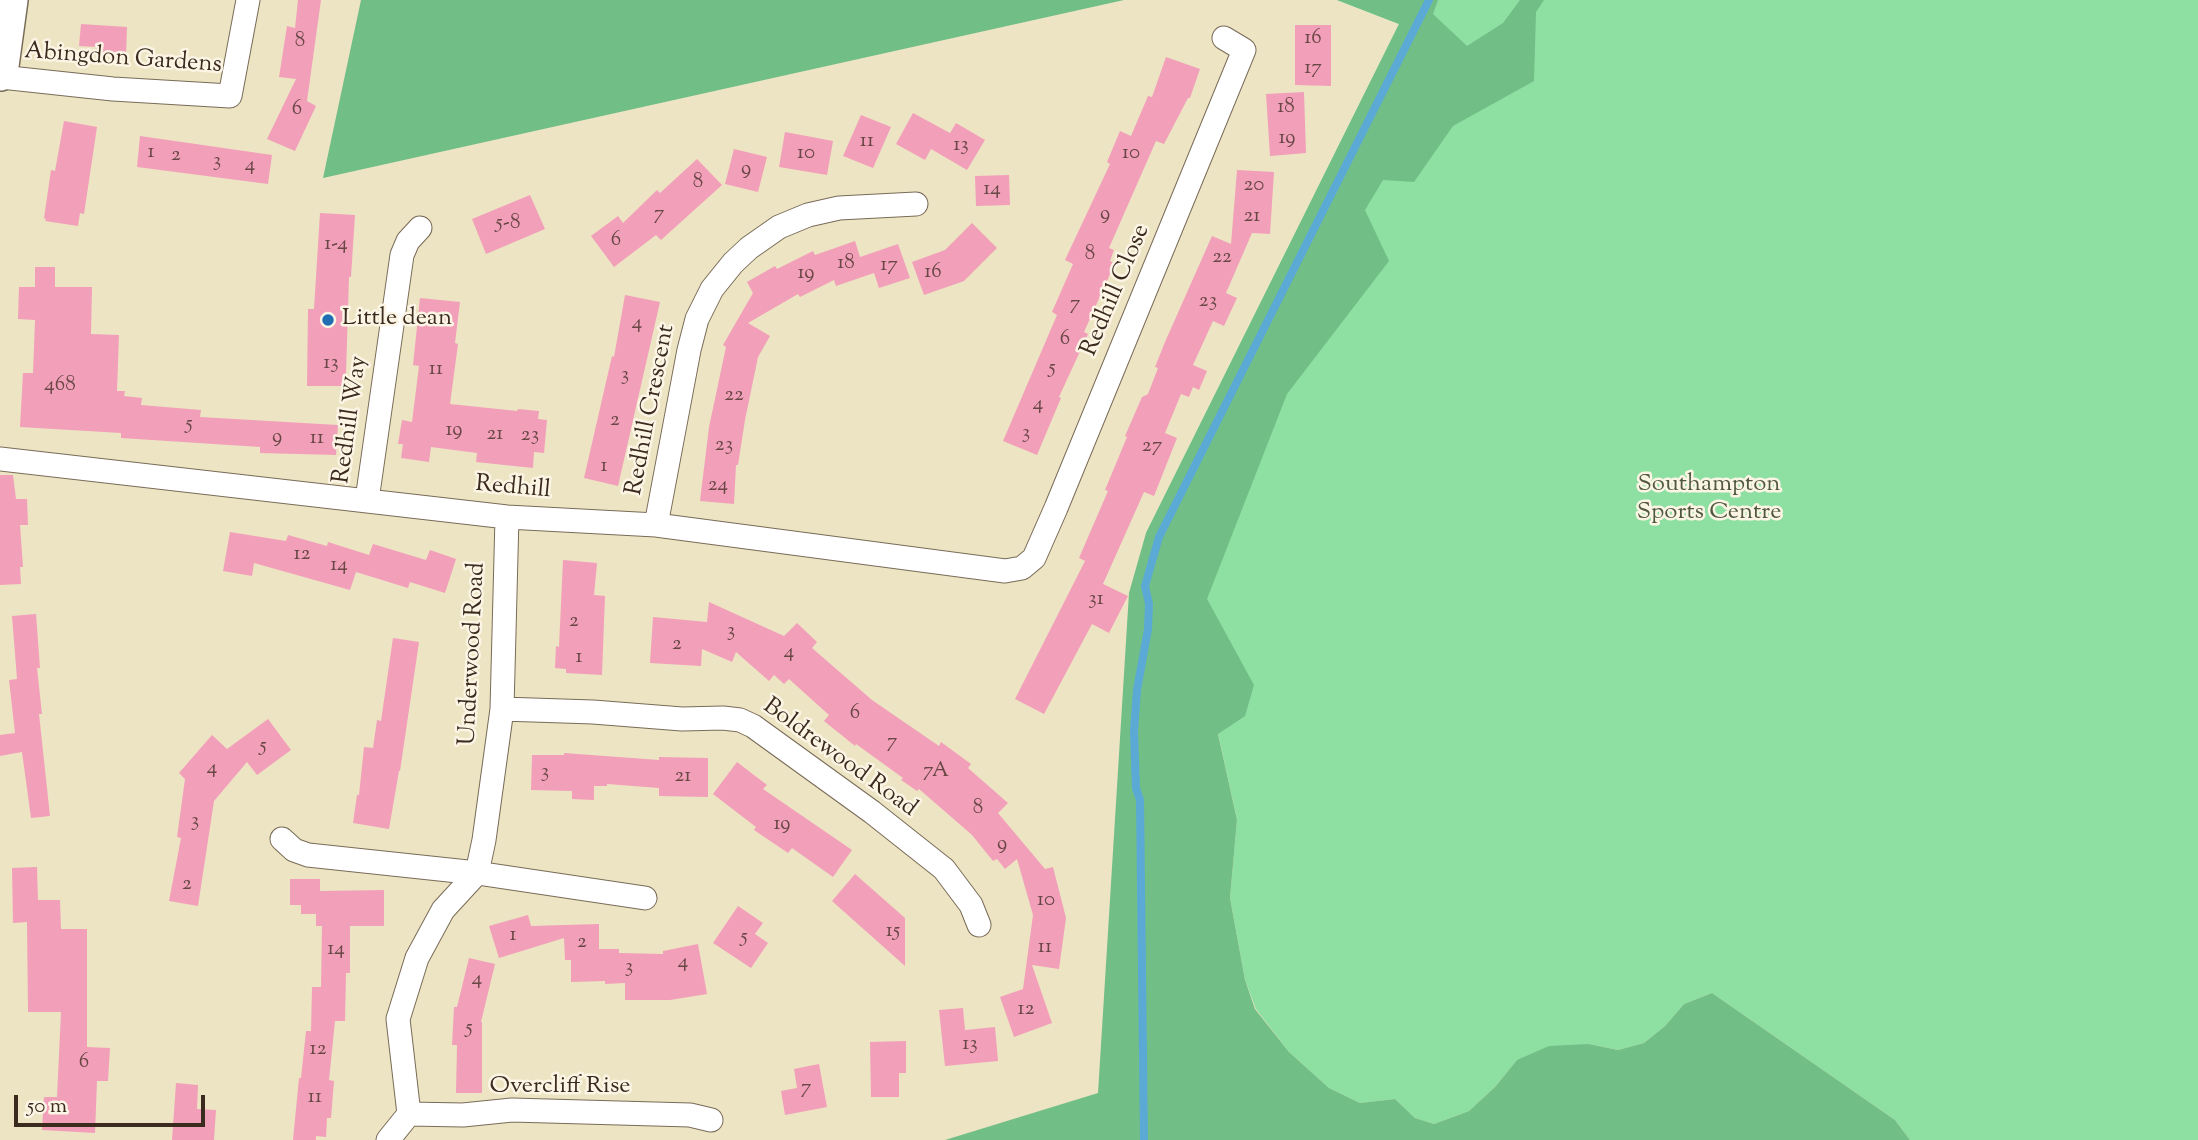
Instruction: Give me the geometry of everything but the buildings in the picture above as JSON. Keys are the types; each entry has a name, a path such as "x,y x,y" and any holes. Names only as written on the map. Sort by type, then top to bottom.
{"main road":[{"path":"0,75 10,0"}],"street":[{"name":"Abingdon Gardens","path":"0,75 113,89 230,96 248,0"},
{"name":"Redhill Close","path":"1022,568 1034,558 1056,508 1244,50 1224,38"},
{"name":"Redhill Crescent","path":"656,525 697,319 712,289 733,263 779,227 808,215 839,208 916,204"},
{"name":"Redhill Way","path":"367,499 402,255 408,241 420,228"},
{"name":"Redhill","path":"0,459 506,517 656,525 1005,571 1022,568"},
{"name":"Underwood Road","path":"477,873 502,709 506,517"},
{"name":"Boldrewood Road","path":"502,709 740,720 753,726 872,812 944,869 971,905 979,925"},
{"path":"282,839 294,850 308,855 477,873 645,898"},
{"path":"388,1140 409,1114 398,1019 417,958 443,910 477,873"},
{"name":"Overcliff Rise","path":"409,1114 463,1115 512,1110 690,1115 710,1121"}],"green space":[{"path":"361,0 1124,0 323,178"},
{"name":"Southampton Sports Centre","path":"1337,0 2198,0 2198,1140 1910,1140 1895,1120 1712,993 1684,1004 1665,1026 1644,1043 1618,1050 1589,1044 1517,1060 1495,1087 1469,1111 1434,1124 1415,1118 1395,1099 1360,1103 1329,1088 1289,1052 1256,1009 1245,980 1230,898 1237,820 1218,733 1146,533 1399,24"},
{"path":"1337,0 1438,0 1433,14 1467,46 1503,23 1520,0 1544,0 1536,12 1534,81 1453,126 1414,182 1383,180 1365,210 1389,261 1287,394 1207,599 1254,685 1245,716 1218,734 1237,820 1230,898 1245,980 1255,1009 1289,1052 1329,1088 1360,1103 1395,1099 1415,1118 1434,1124 1469,1111 1495,1087 1517,1060 1549,1046 1589,1044 1618,1050 1644,1043 1665,1026 1684,1004 1712,993 1895,1120 1910,1140 945,1140 1098,1093 1129,593 1146,533 1399,24"}],"waterway":[{"path":"1144,1140 1140,800 1136,788 1134,731 1137,690 1148,629 1149,604 1145,586 1159,537 1429,0"}],"place":[{"name":"Little dean","path":"328,320"}]}
